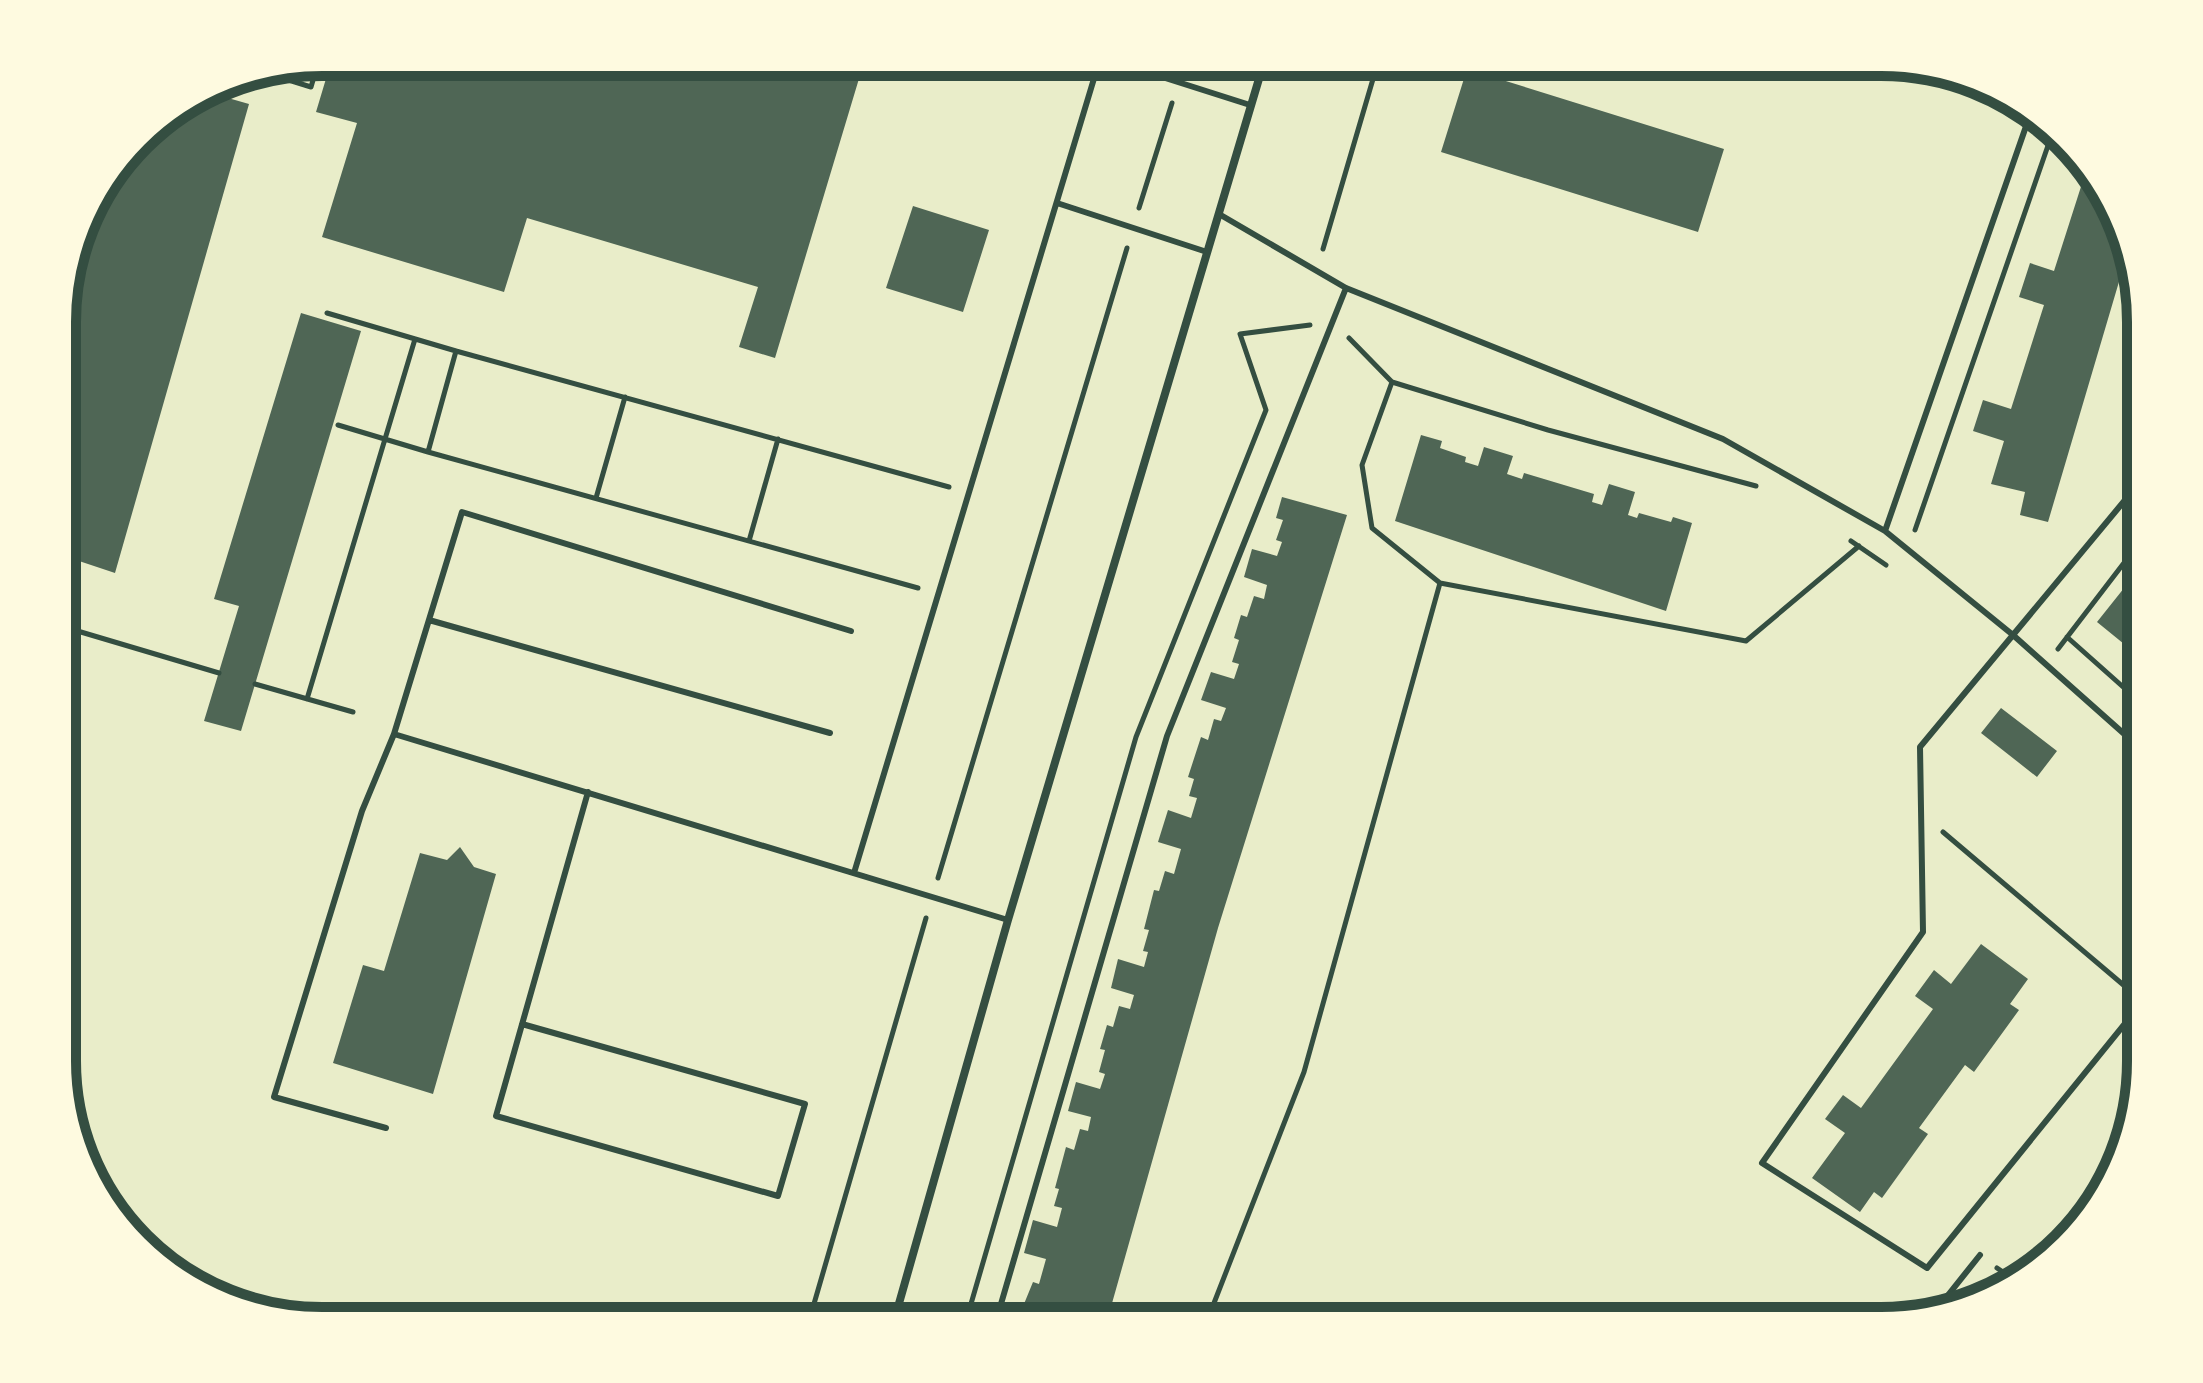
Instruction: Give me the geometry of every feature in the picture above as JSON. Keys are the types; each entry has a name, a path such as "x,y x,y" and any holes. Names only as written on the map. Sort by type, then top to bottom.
{"street":[{"path":"898,1307 1008,920 1259,76"}],"lane":[{"path":"854,873 1095,76"},
{"path":"1158,76 1250,105"},
{"path":"1885,531 2027,124"},
{"path":"1057,203 1207,252"},
{"path":"1219,214 1346,288 1723,439 1885,531 2013,635 2126,736"},
{"path":"1000,1307 1167,736 1294,411 1346,288"},
{"path":"2126,499 1920,747 1923,932 1762,1163 1927,1268 2126,1022"},
{"path":"386,1128 274,1097 362,811 394,734 462,512 851,631"},
{"path":"429,620 830,733"},
{"path":"394,734 1008,920"},
{"path":"522,1024 805,1104 778,1196 496,1116 522,1024 588,792"},
{"path":"1945,1299 1980,1255"}],"path":[{"path":"1316,270 1374,76"},
{"path":"287,79 311,87 314,77"},
{"path":"813,1307 1132,228 1178,83"},
{"path":"1848,539 1900,574 2049,143"},
{"path":"327,313 970,492"},
{"path":"1240,334 1333,323 1392,382 1765,491"},
{"path":"307,699 415,339"},
{"path":"428,452 456,351"},
{"path":"1392,382 1362,465 1372,528 1440,583 1746,641 1859,546"},
{"path":"596,498 625,397"},
{"path":"338,425 938,593"},
{"path":"749,541 778,439"},
{"path":"2046,666 2126,560"},
{"path":"1213,1306 1304,1072 1440,583"},
{"path":"76,631 219,673"},
{"path":"2067,637 2126,690"},
{"path":"255,684 353,712"},
{"path":"1922,815 2126,987"}],"building":[{"path":"1465,76 1490,76 1724,149 1698,232 1441,152"},
{"path":"327,77 860,77 775,358 739,347 758,287 527,218 504,292 322,237 357,123 316,112"},
{"path":"224,97 249,104 115,573 76,560 76,322 84,258 109,199 137,160 185,117"},
{"path":"2083,182 2108,228 2122,273 2048,522 2020,515 2025,492 1991,484 2004,441 1973,431 1983,400 2011,409 2044,305 2019,297 2030,263 2054,271"},
{"path":"913,206 989,230 963,312 886,288"},
{"path":"301,313 361,331 241,731 204,721 239,606 214,599"},
{"path":"1421,435 1442,441 1440,448 1466,457 1465,462 1478,466 1484,447 1513,456 1507,474 1522,479 1524,473 1594,494 1592,502 1602,505 1609,484 1635,492 1628,515 1637,518 1639,513 1671,522 1673,517 1692,523 1666,611 1395,521"},
{"path":"1282,497 1347,515 1218,928 1111,1306 1023,1307 1033,1282 1039,1284 1046,1259 1024,1253 1033,1220 1057,1227 1062,1208 1054,1206 1059,1189 1055,1188 1066,1147 1074,1150 1080,1129 1088,1131 1091,1117 1068,1111 1076,1082 1100,1089 1105,1074 1099,1072 1105,1050 1100,1049 1107,1025 1113,1027 1119,1006 1130,1009 1134,995 1111,988 1118,959 1144,967 1148,952 1143,951 1149,930 1144,929 1154,890 1159,891 1165,871 1174,874 1181,849 1158,842 1168,810 1191,818 1197,798 1189,796 1194,779 1188,777 1201,737 1208,740 1214,719 1221,721 1226,708 1201,700 1211,672 1234,679 1239,664 1232,662 1239,640 1234,638 1241,615 1247,617 1254,596 1264,599 1267,585 1244,577 1252,549 1277,556 1282,542 1276,540 1283,520 1276,518"},
{"path":"2126,586 2126,646 2097,622"},
{"path":"2001,708 2057,751 2037,777 1981,733"},
{"path":"460,847 474,867 496,874 433,1094 333,1063 363,965 384,971 420,853 447,860"},
{"path":"1981,944 2028,979 2010,1004 2019,1010 1974,1072 1965,1065 1919,1128 1928,1134 1882,1198 1874,1192 1860,1212 1812,1178 1845,1133 1825,1119 1843,1095 1861,1108 1933,1009 1915,996 1934,970 1951,984"}]}
